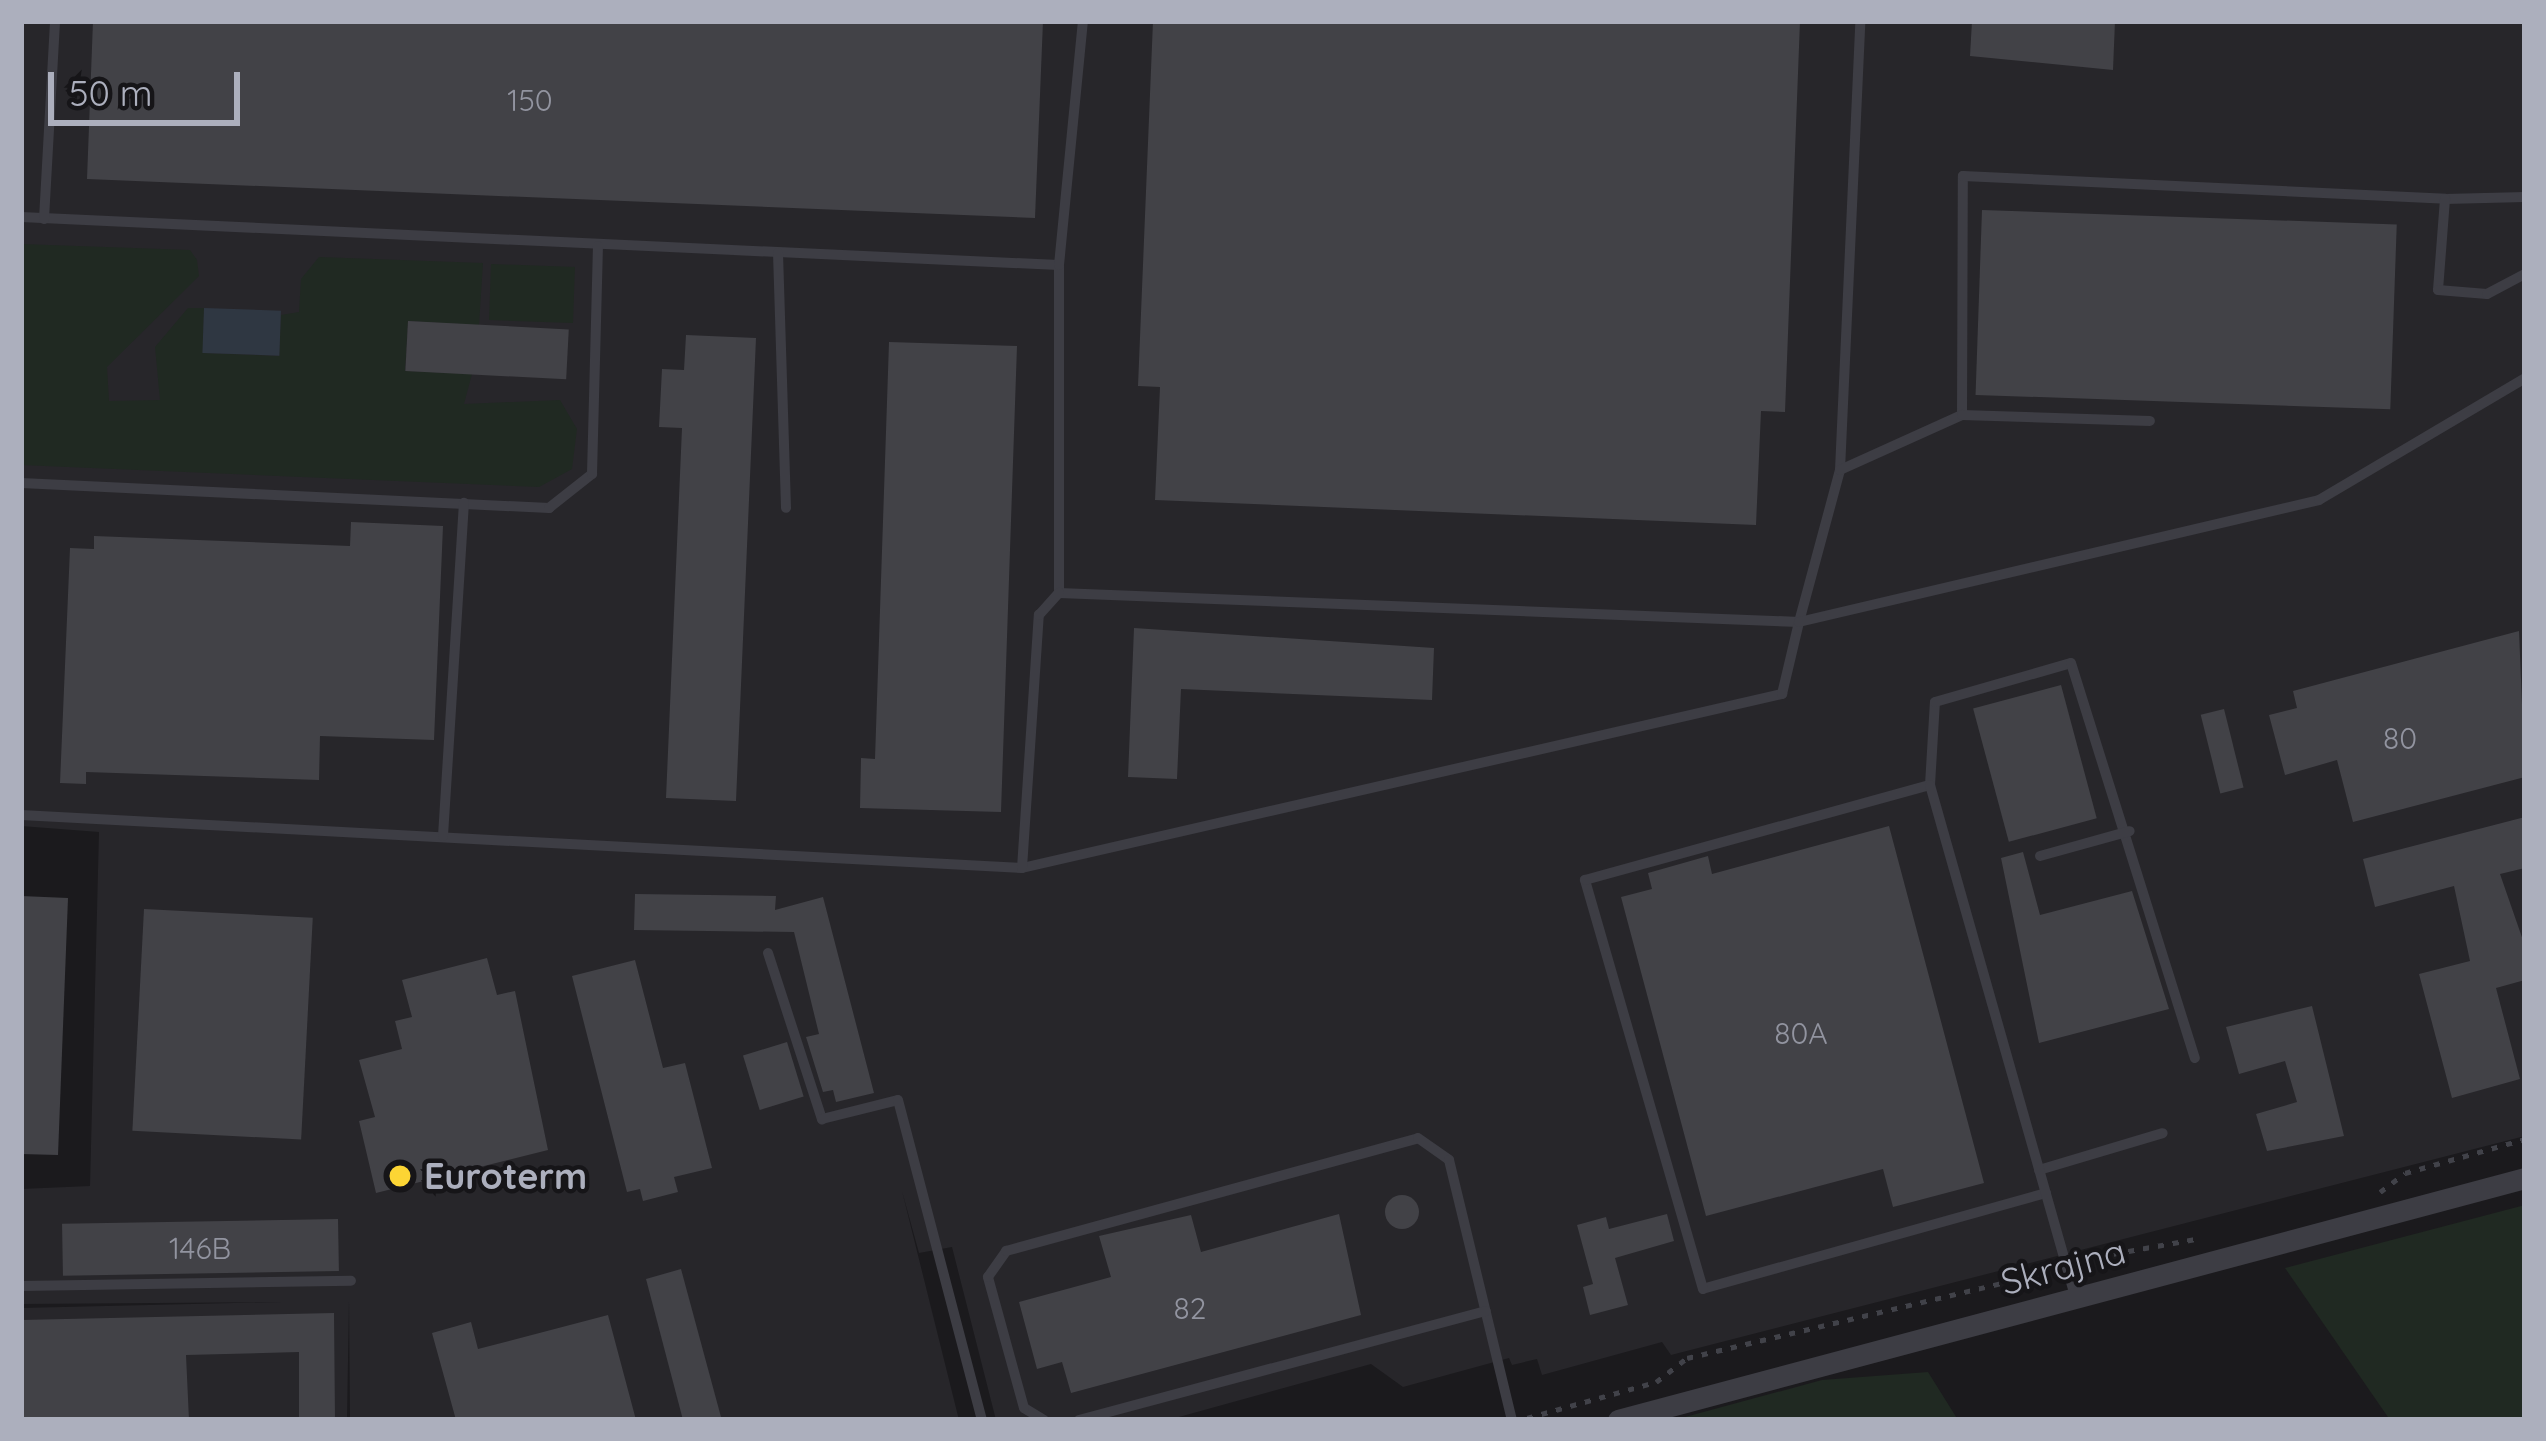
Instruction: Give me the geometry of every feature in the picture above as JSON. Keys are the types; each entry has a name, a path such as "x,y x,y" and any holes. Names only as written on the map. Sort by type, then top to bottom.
{"street":[{"name":"Skrajna","path":"1618,1420 2525,1178"}],"lane":[{"path":"44,218 55,21"},
{"path":"1022,868 1039,615 1059,593 1059,266 1083,21"},
{"path":"21,815 1022,868 1782,694 1840,470 1860,21"},
{"path":"1962,415 1963,176 2445,199 2525,197"},
{"path":"2445,199 2438,290 2487,294 2525,274"},
{"path":"21,218 1059,266"},
{"path":"21,483 549,508 592,474 598,246"},
{"path":"778,253 786,508"},
{"path":"1059,593 1799,622 2319,500 2525,378"},
{"path":"1840,470 1962,415 2150,422"},
{"path":"443,836 464,503"},
{"path":"2075,1296 1930,785 1936,702 2071,663 2130,831 2195,1058"},
{"path":"1930,785 1585,880 1703,1289 2046,1193"},
{"path":"2040,856 2130,831"},
{"path":"768,953 823,1119 898,1100 982,1420"},
{"path":"2039,1170 2163,1133"},
{"path":"1044,1420 1024,1408 988,1277 1006,1251 1418,1138 1449,1160 1515,1420"},
{"path":"21,1286 351,1281"},
{"path":"1079,1420 1486,1311"}],"path":[{"path":"2369,1196 2405,1173 2525,1139"},
{"path":"1515,1420 1655,1382 1687,1358 2066,1264 2212,1235"},
{"path":"2026,1277 2030,1294"}],"shaded area":[{"path":"21,21 2525,21 2525,1136 1671,1355 1662,1342 1542,1375 1537,1359 1512,1365 1509,1358 1403,1387 1371,1364 1168,1420 996,1420 952,1247 919,1253 902,1191 959,1420 350,1420 349,1301 347,1420 21,1420 21,1308 283,1302 21,1304 21,1189 90,1186 99,832 21,826"},
{"path":"21,244 190,250 197,260 199,276 107,367 109,401 160,400 155,347 188,308 204,308 203,353 279,356 281,315 299,312 301,279 319,257 483,263 479,325 408,321 405,371 472,374 464,404 560,400 577,429 572,469 539,487 21,465"},
{"path":"491,264 575,267 573,323 489,320"},
{"path":"204,308 281,311 279,356 202,353"},
{"path":"2525,1205 2525,1420 2390,1420 2285,1268"},
{"path":"1928,1372 1958,1420 1674,1420 1822,1380"}],"building":[{"path":"93,21 1043,21 1035,218 87,179"},
{"path":"1153,21 1800,21 1785,412 1761,411 1756,525 1155,500 1160,387 1138,386"},
{"path":"1972,21 2115,21 2113,70 1970,56"},
{"path":"1982,210 2397,224 2390,409 1976,395"},
{"path":"408,321 569,329 566,379 405,371"},
{"path":"686,335 756,338 736,801 666,798 682,428 659,427 662,369 684,370"},
{"path":"889,342 1017,346 1001,812 860,808 861,758 875,759"},
{"path":"351,522 443,526 434,740 320,736 319,780 86,772 86,784 60,783 70,548 94,549 94,536 350,546"},
{"path":"1134,628 1434,648 1432,700 1181,689 1177,779 1128,777"},
{"path":"2519,631 2525,777 2353,822 2337,760 2285,775 2269,715 2297,708 2293,691"},
{"path":"2061,685 2097,818 2009,842 1973,709"},
{"path":"2224,709 2244,788 2220,793 2201,715"},
{"path":"2525,817 2525,868 2500,874 2525,946 2525,980 2496,988 2520,1079 2452,1098 2419,974 2470,961 2454,886 2375,907 2363,859"},
{"path":"1889,826 1984,1183 1893,1207 1883,1169 1706,1216 1621,897 1652,889 1648,873 1708,856 1712,874"},
{"path":"2023,852 2040,915 2132,891 2169,1009 2039,1043 2001,858"},
{"path":"635,894 776,896 775,910 823,897 874,1093 836,1102 833,1090 823,1092 806,1037 819,1034 794,932 634,930"},
{"path":"21,896 68,898 58,1155 21,1154"},
{"path":"144,909 313,918 301,1140 132,1131"},
{"path":"487,958 497,995 515,991 548,1150 376,1193 359,1121 375,1117 359,1060 402,1049 395,1021 412,1017 402,980"},
{"path":"635,960 663,1068 685,1063 712,1168 674,1177 678,1192 643,1201 640,1189 627,1192 572,976"},
{"path":"2312,1006 2344,1136 2267,1151 2256,1114 2297,1102 2285,1061 2239,1074 2226,1027"},
{"path":"787,1042 804,1097 760,1110 743,1055"},
{"path":"1402,1195 1414,1200 1419,1212 1414,1224 1402,1229 1390,1224 1385,1212 1390,1200"},
{"path":"1339,1214 1361,1315 1071,1393 1062,1362 1037,1369 1019,1302 1111,1277 1099,1236 1191,1215 1201,1252"},
{"path":"1667,1214 1674,1241 1615,1258 1628,1305 1590,1315 1583,1287 1593,1284 1577,1225 1606,1217 1609,1229"},
{"path":"338,1219 339,1271 63,1276 62,1224"},
{"path":"681,1269 721,1417 710,1420 683,1420 646,1279"},
{"path":"334,1313 335,1420 299,1420 299,1352 186,1355 189,1420 21,1420 21,1320"},
{"path":"608,1315 636,1420 456,1420 432,1333 471,1322 478,1349"}],"place":[{"name":"Euroterm","path":"400,1176"}]}
